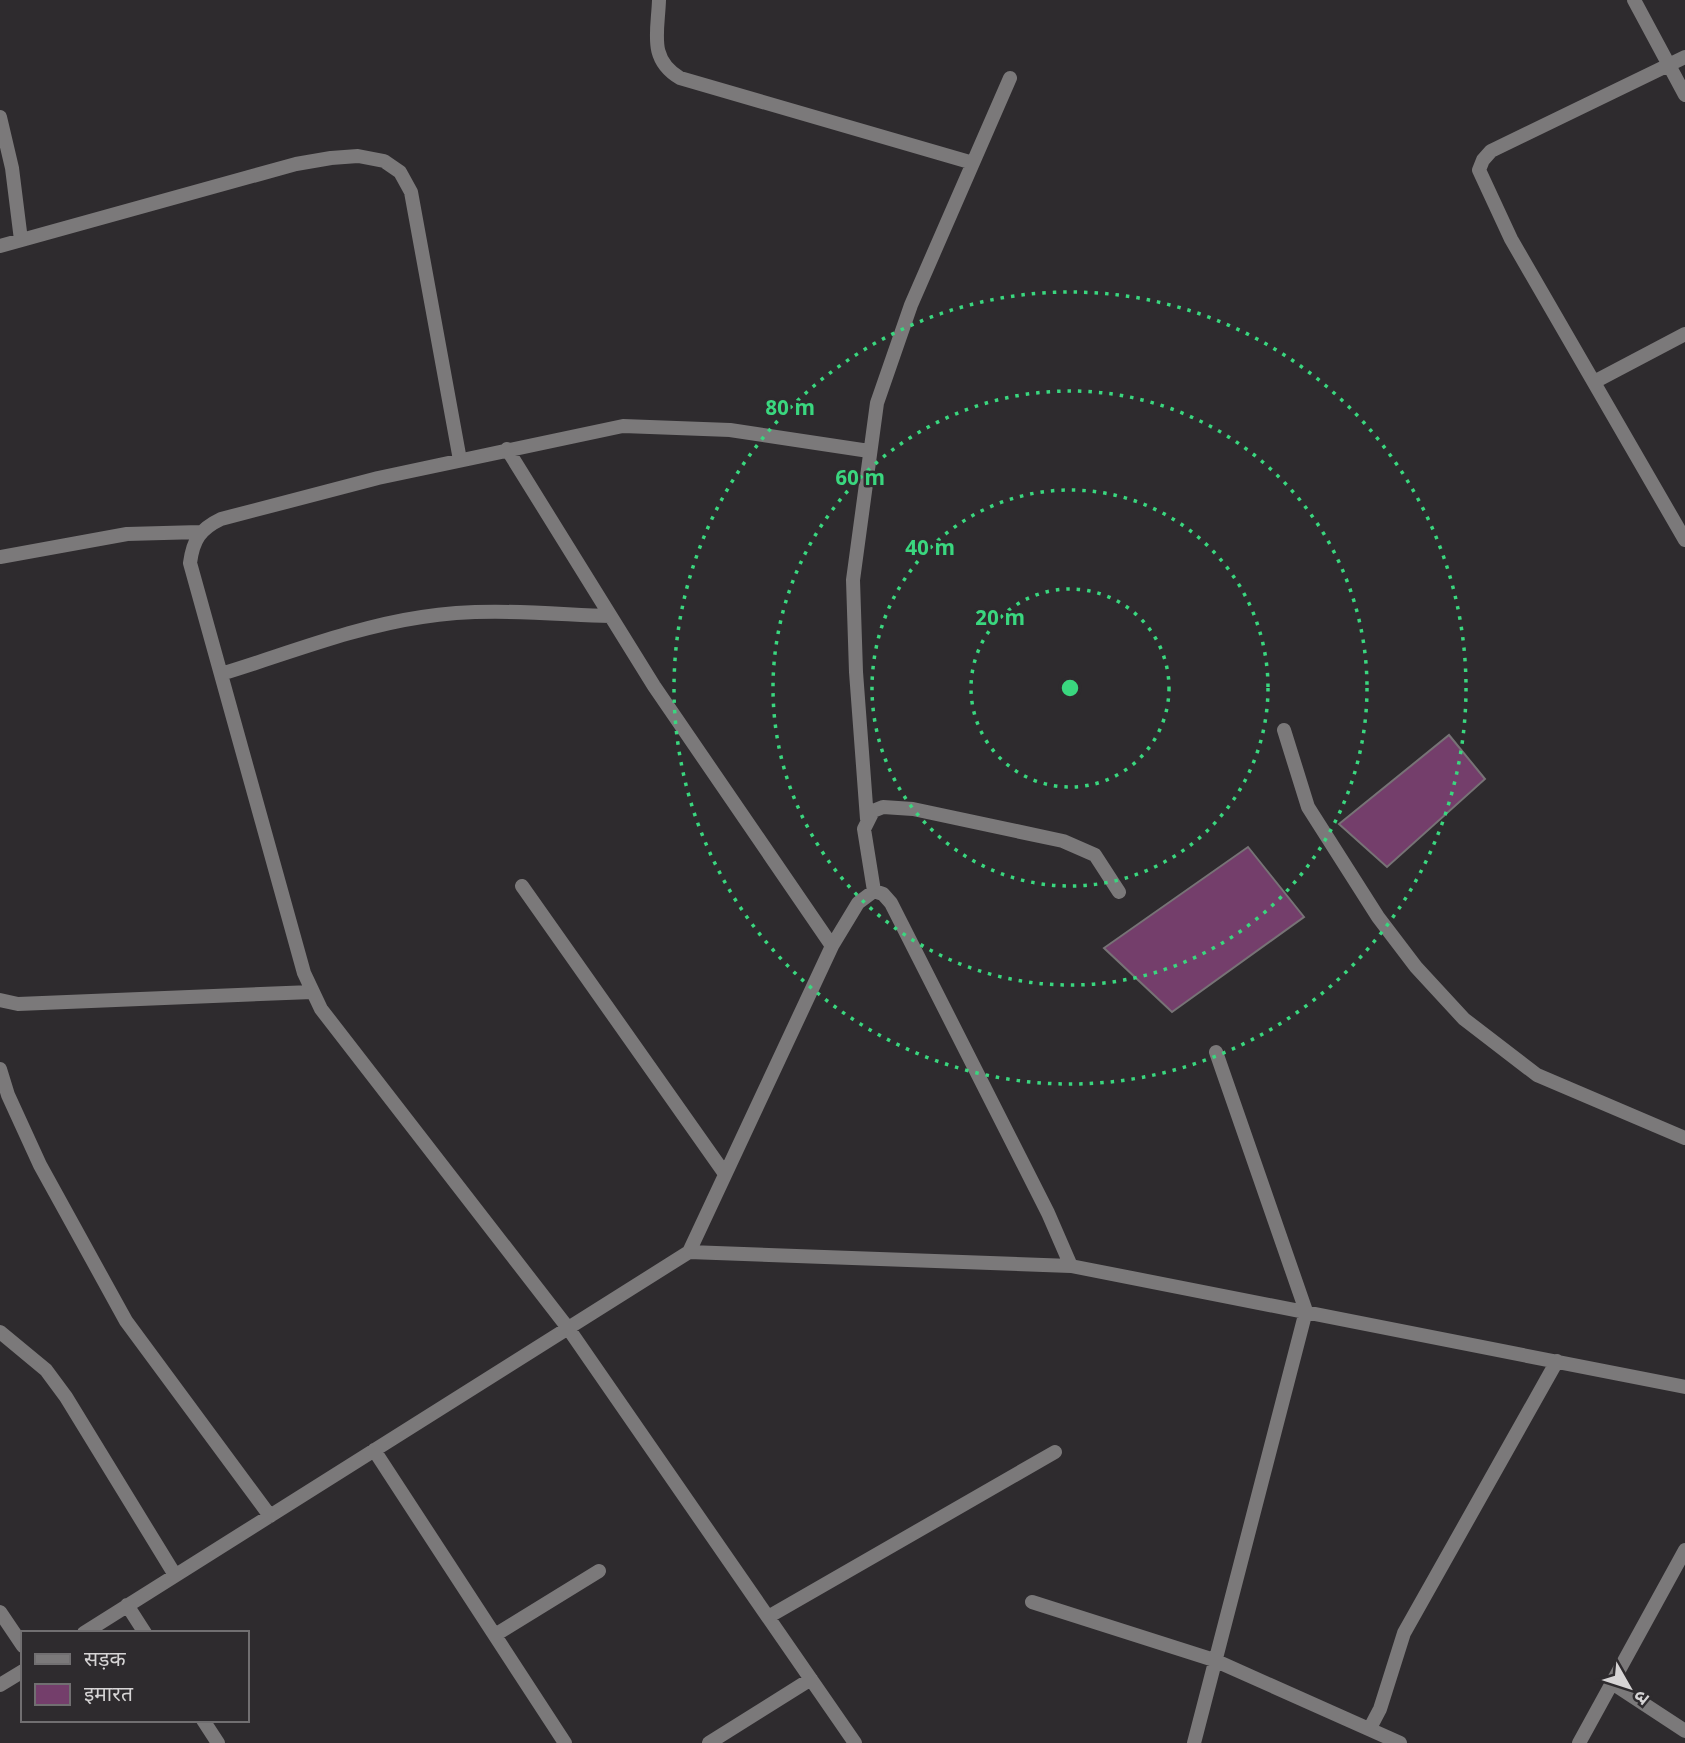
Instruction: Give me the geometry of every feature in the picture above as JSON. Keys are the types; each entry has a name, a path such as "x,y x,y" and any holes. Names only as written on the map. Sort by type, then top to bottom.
{"street":[{"path":"659,0 657,50 660,62 680,78 973,163"},
{"path":"1634,0 1685,95"},
{"path":"1685,57 1499,147 1483,160 1479,170 1511,239 1685,540"},
{"path":"874,891 864,840 867,819 856,671 853,580 877,403 911,305 1010,78"},
{"path":"0,117 12,168 21,240"},
{"path":"0,246 296,164 358,156 384,161 400,172 411,192 460,460"},
{"path":"1594,382 1685,334"},
{"path":"0,557 127,534 200,531 221,519 507,449 611,428 658,425 730,430 869,451"},
{"path":"507,449 654,686 832,946"},
{"path":"200,531 194,541 190,563 312,992 321,1009 568,1328 855,1743"},
{"path":"221,674 377,627 421,617 467,612 610,616"},
{"path":"1284,730 1308,807 1378,916 1416,967 1464,1020 1536,1075 1685,1138"},
{"path":"867,819 884,807 913,808 1063,841 1095,855 1119,892"},
{"path":"522,886 726,1174"},
{"path":"87,1631 689,1252 832,946 858,903 874,891"},
{"path":"874,891 883,894 891,903 1042,1201 1071,1266"},
{"path":"0,1000 18,1004 312,992"},
{"path":"1194,1743 1306,1311 1216,1052"},
{"path":"0,1069 8,1095 40,1165 120,1311 270,1516"},
{"path":"689,1252 1071,1266 1685,1387"},
{"path":"0,1332 46,1370 66,1397 175,1575"},
{"path":"1370,1728 1380,1709 1404,1633 1557,1361"},
{"path":"374,1450 565,1743"},
{"path":"768,1617 1055,1452"},
{"path":"1579,1743 1685,1550"},
{"path":"495,1635 599,1571"},
{"path":"1032,1602 1214,1660 1400,1743"},
{"path":"127,1605 144,1631"},
{"path":"0,1612 21,1643"},
{"path":"0,1685 21,1672"},
{"path":"709,1743 811,1679"},
{"path":"1612,1683 1685,1731"},
{"path":"204,1722 218,1743"}],"building":[{"path":"1449,735 1485,779 1387,867 1339,824"},
{"path":"1248,847 1304,917 1172,1012 1104,948"}]}
